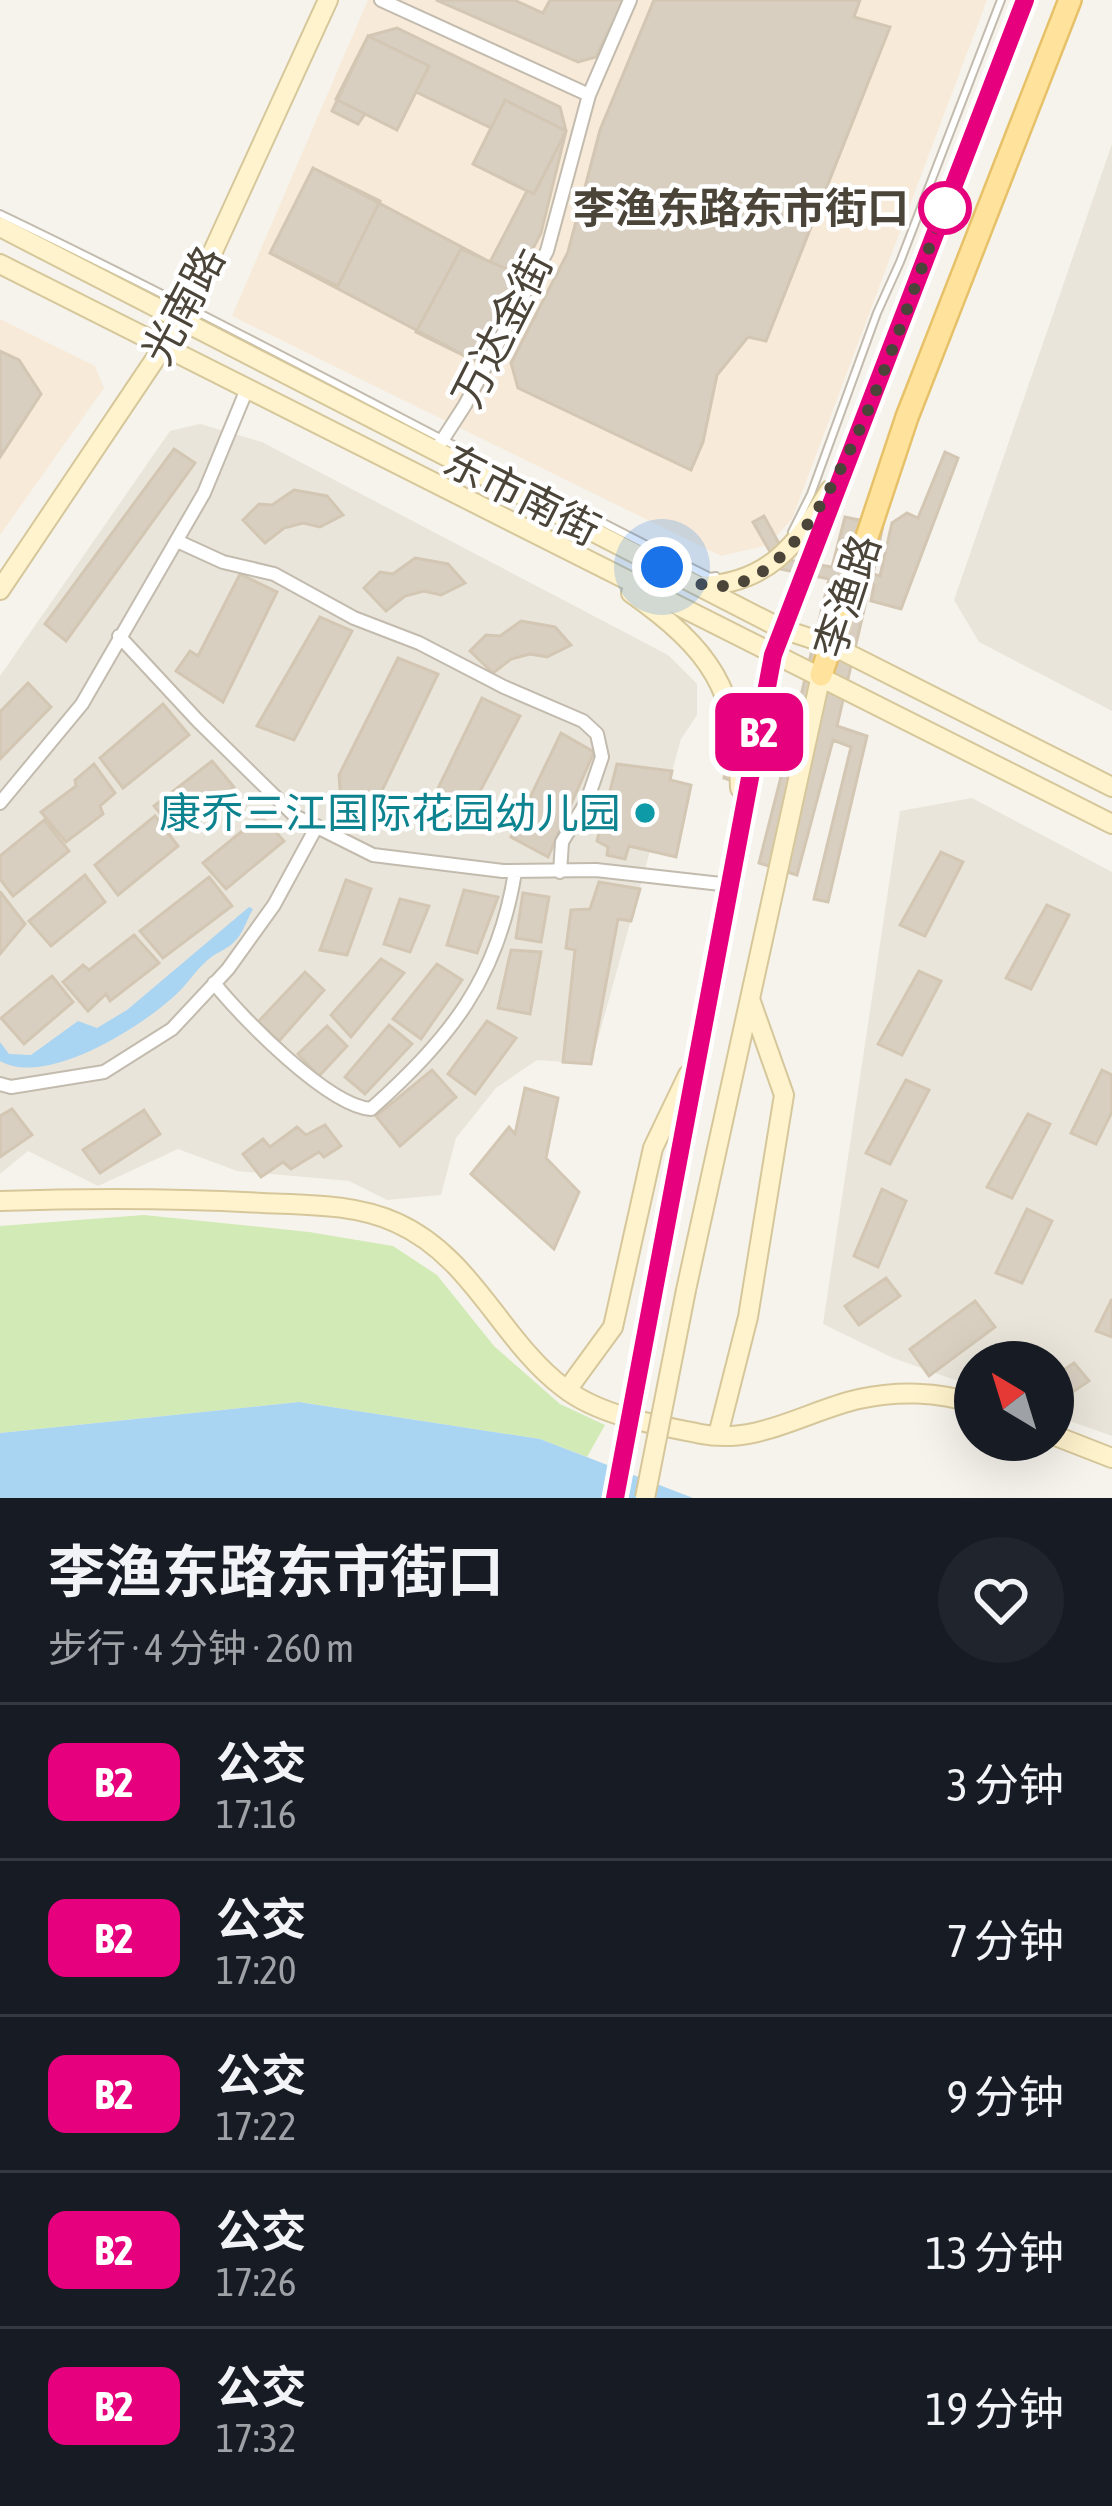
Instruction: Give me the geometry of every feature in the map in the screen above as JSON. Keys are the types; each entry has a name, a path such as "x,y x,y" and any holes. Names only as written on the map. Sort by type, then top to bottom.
{"main road":[{"name":"光南路","path":"0,590 166,348 328,0"},
{"name":"李渔路","path":"615,1498 773,655 1024,0"},
{"name":"李渔路","path":"645,1498 821,675 907,417 1070,0"},
{"name":"东市南街","path":"0,227 185,313 782,629 831,645 1112,787"},
{"name":"东市南街","path":"0,264 1112,824"},
{"path":"699,586 731,585 752,578 781,556 812,520 848,460"},
{"path":"578,556 693,642 720,682 736,722 742,824"},
{"path":"718,1435 748,1317 784,1095 750,999"},
{"path":"567,1390 613,1327 653,1148 700,1049"},
{"path":"0,1201 199,1199 341,1207 396,1222 433,1244 466,1275 567,1390 599,1408 718,1435 754,1434 857,1399 910,1392 954,1401"},
{"path":"1074,1443 1112,1458"}],"street":[{"path":"381,0 589,94"},
{"name":"万达金街","path":"439,446 547,251 589,94 630,0"},
{"path":"0,803 82,704 204,494 247,389"},
{"path":"177,541 223,562 274,574 353,618 419,643 503,687 583,721 597,734 602,757 587,801 562,842 560,872"},
{"path":"118,635 266,791 295,816 373,855 515,872 596,870 730,885"},
{"path":"0,1084 11,1087 104,1072 172,1029 274,905 317,826"},
{"path":"214,983 242,1018 330,1092 358,1108 371,1109 426,1060 463,1011 507,923 515,872"}],"lane":[{"path":"439,446 710,577 741,574 761,562 792,532 811,494 1001,0"},
{"path":"0,214 185,313"}],"shaded area":[{"path":"368,0 987,0 792,519 768,545 721,556 232,316"},
{"path":"1112,144 1112,711 979,642 954,600"},
{"path":"0,319 95,366 104,388 0,535"},
{"path":"200,424 262,442 668,655 697,684 697,715 681,739 591,1064 537,1060 496,1088 456,1138 441,1195 387,1200 349,1181 237,1171 178,1149 98,1186 28,1151 0,1174 0,676 170,431"},
{"path":"972,798 1112,872 1112,1436 1074,1422 1074,1341 954,1341 954,1380 893,1358 823,1324 900,811"}],"green space":[{"path":"144,1215 393,1246 437,1275 494,1346 560,1404 605,1425 587,1457 540,1439 299,1402 0,1433 0,1226"}],"water":[{"path":"249,907 253,909 229,947 210,958 156,1011 114,1039 65,1061 41,1066 19,1067 0,1061 0,1042 9,1054 31,1055 78,1021 97,1028 127,1010"},
{"path":"299,1402 540,1439 693,1498 0,1498 0,1433"}],"building":[{"path":"436,0 514,0 543,13 550,0 624,0 596,57 578,62"},
{"path":"654,0 860,0 854,17 890,27 766,341 748,337 717,375 703,442 691,470 518,388 511,363 568,252 600,130"},
{"path":"397,28 560,107 566,131 541,233 475,361 270,253 313,168 490,262 527,191 473,164 491,128 416,92 397,130 365,114 358,124 332,111 368,36"},
{"path":"368,36 429,66 397,130 336,99"},
{"path":"505,100 566,131 534,194 473,164"},
{"path":"313,168 380,201 338,286 270,253"},
{"path":"461,249 518,274 475,361 416,332"},
{"path":"0,351 19,360 41,394 0,457"},
{"path":"0,351 19,360 41,394 4,451 0,449"},
{"path":"174,449 195,463 66,641 45,624"},
{"path":"945,452 958,458 901,609 871,601 874,585 870,584 837,726 867,736 828,902 814,899 851,747 833,740 797,875 759,863 794,726 753,714 735,782 724,778 742,699 797,712 829,579 780,569 753,522 764,516 788,560 832,567 845,517 883,525 873,574 880,576 892,523 907,513 918,518"},
{"path":"294,490 327,496 343,515 320,527 303,523 284,528 265,543 243,520 259,504 272,505"},
{"path":"415,558 448,564 465,583 441,595 424,591 405,596 386,611 364,588 380,572 393,574"},
{"path":"240,574 277,592 223,702 176,671 190,651 198,656"},
{"path":"320,617 352,631 294,740 257,726"},
{"path":"521,621 555,627 571,645 547,657 530,654 511,659 493,673 470,651 486,635 500,636"},
{"path":"398,658 438,674 378,799 341,803 339,775"},
{"path":"28,683 51,707 0,759 0,712"},
{"path":"482,698 520,716 462,825 425,815"},
{"path":"163,704 189,735 123,788 100,758"},
{"path":"561,733 594,752 548,857 511,837"},
{"path":"212,761 234,787 176,832 154,806"},
{"path":"94,764 115,793 100,806 103,814 66,842 41,812 76,786 75,780"},
{"name":"康乔三江国际花园幼儿园","path":"617,764 672,771 670,780 691,785 676,857 629,846 625,859 607,855 608,847 597,841"},
{"path":"155,816 178,846 118,895 95,865"},
{"path":"261,816 284,841 226,889 203,863"},
{"path":"44,820 69,851 13,896 0,879 0,856"},
{"path":"941,852 963,862 925,936 900,925"},
{"path":"85,875 105,902 51,946 29,921"},
{"path":"209,877 232,906 163,958 140,931"},
{"path":"346,880 371,889 347,955 320,950"},
{"path":"599,882 640,889 631,921 618,919 591,1064 563,1062 575,950 566,948 571,910 590,909"},
{"path":"464,890 498,897 477,953 447,945"},
{"path":"523,893 549,897 541,942 516,938"},
{"path":"0,895 25,924 0,954"},
{"path":"400,899 429,906 410,952 384,944"},
{"path":"1047,905 1069,915 1031,989 1006,978"},
{"path":"134,935 159,963 110,1001 106,994 88,1011 63,982 83,965 89,970"},
{"path":"511,950 541,952 530,1014 498,1008"},
{"path":"381,959 404,973 351,1037 331,1015"},
{"path":"437,964 462,980 421,1039 393,1019"},
{"path":"919,971 941,981 902,1055 878,1044"},
{"path":"305,972 324,990 279,1041 258,1022"},
{"path":"52,976 73,1002 24,1044 1,1018"},
{"path":"487,1021 516,1038 475,1094 448,1074"},
{"path":"389,1025 412,1044 365,1094 345,1077"},
{"path":"327,1026 347,1046 319,1076 298,1054"},
{"path":"432,1070 456,1097 400,1146 376,1116"},
{"path":"1102,1070 1112,1075 1112,1112 1096,1144 1071,1133"},
{"path":"906,1080 929,1090 890,1164 866,1153"},
{"path":"525,1088 558,1098 546,1158 579,1192 554,1249 471,1174 509,1127 515,1134"},
{"path":"12,1109 32,1135 0,1157 0,1116"},
{"path":"144,1110 160,1134 100,1173 83,1150"},
{"path":"1028,1114 1050,1124 1012,1198 987,1187"},
{"path":"325,1125 341,1146 324,1157 319,1152 291,1169 283,1162 261,1177 243,1154 263,1139 270,1147 297,1127 306,1135"},
{"path":"882,1189 906,1201 878,1267 854,1256"},
{"path":"1027,1209 1052,1221 1022,1283 996,1273"},
{"path":"886,1278 900,1296 859,1325 845,1306"},
{"path":"1112,1299 1112,1337 1096,1331"},
{"path":"975,1301 995,1327 976,1341 954,1341 954,1357 929,1376 910,1349"},
{"path":"1074,1363 1089,1381 1074,1391"}],"bus line":[{"name":"B2","path":"615,1498 773,655 1025,0"}],"place":[{"name":"李渔东路东市街口","path":"945,208"},
{"name":"康乔三江国际花园幼儿园","path":"645,813"}],"route":[{"path":"662,567 699,586 731,585 752,578 781,556 812,520 848,460 945,208"}]}
